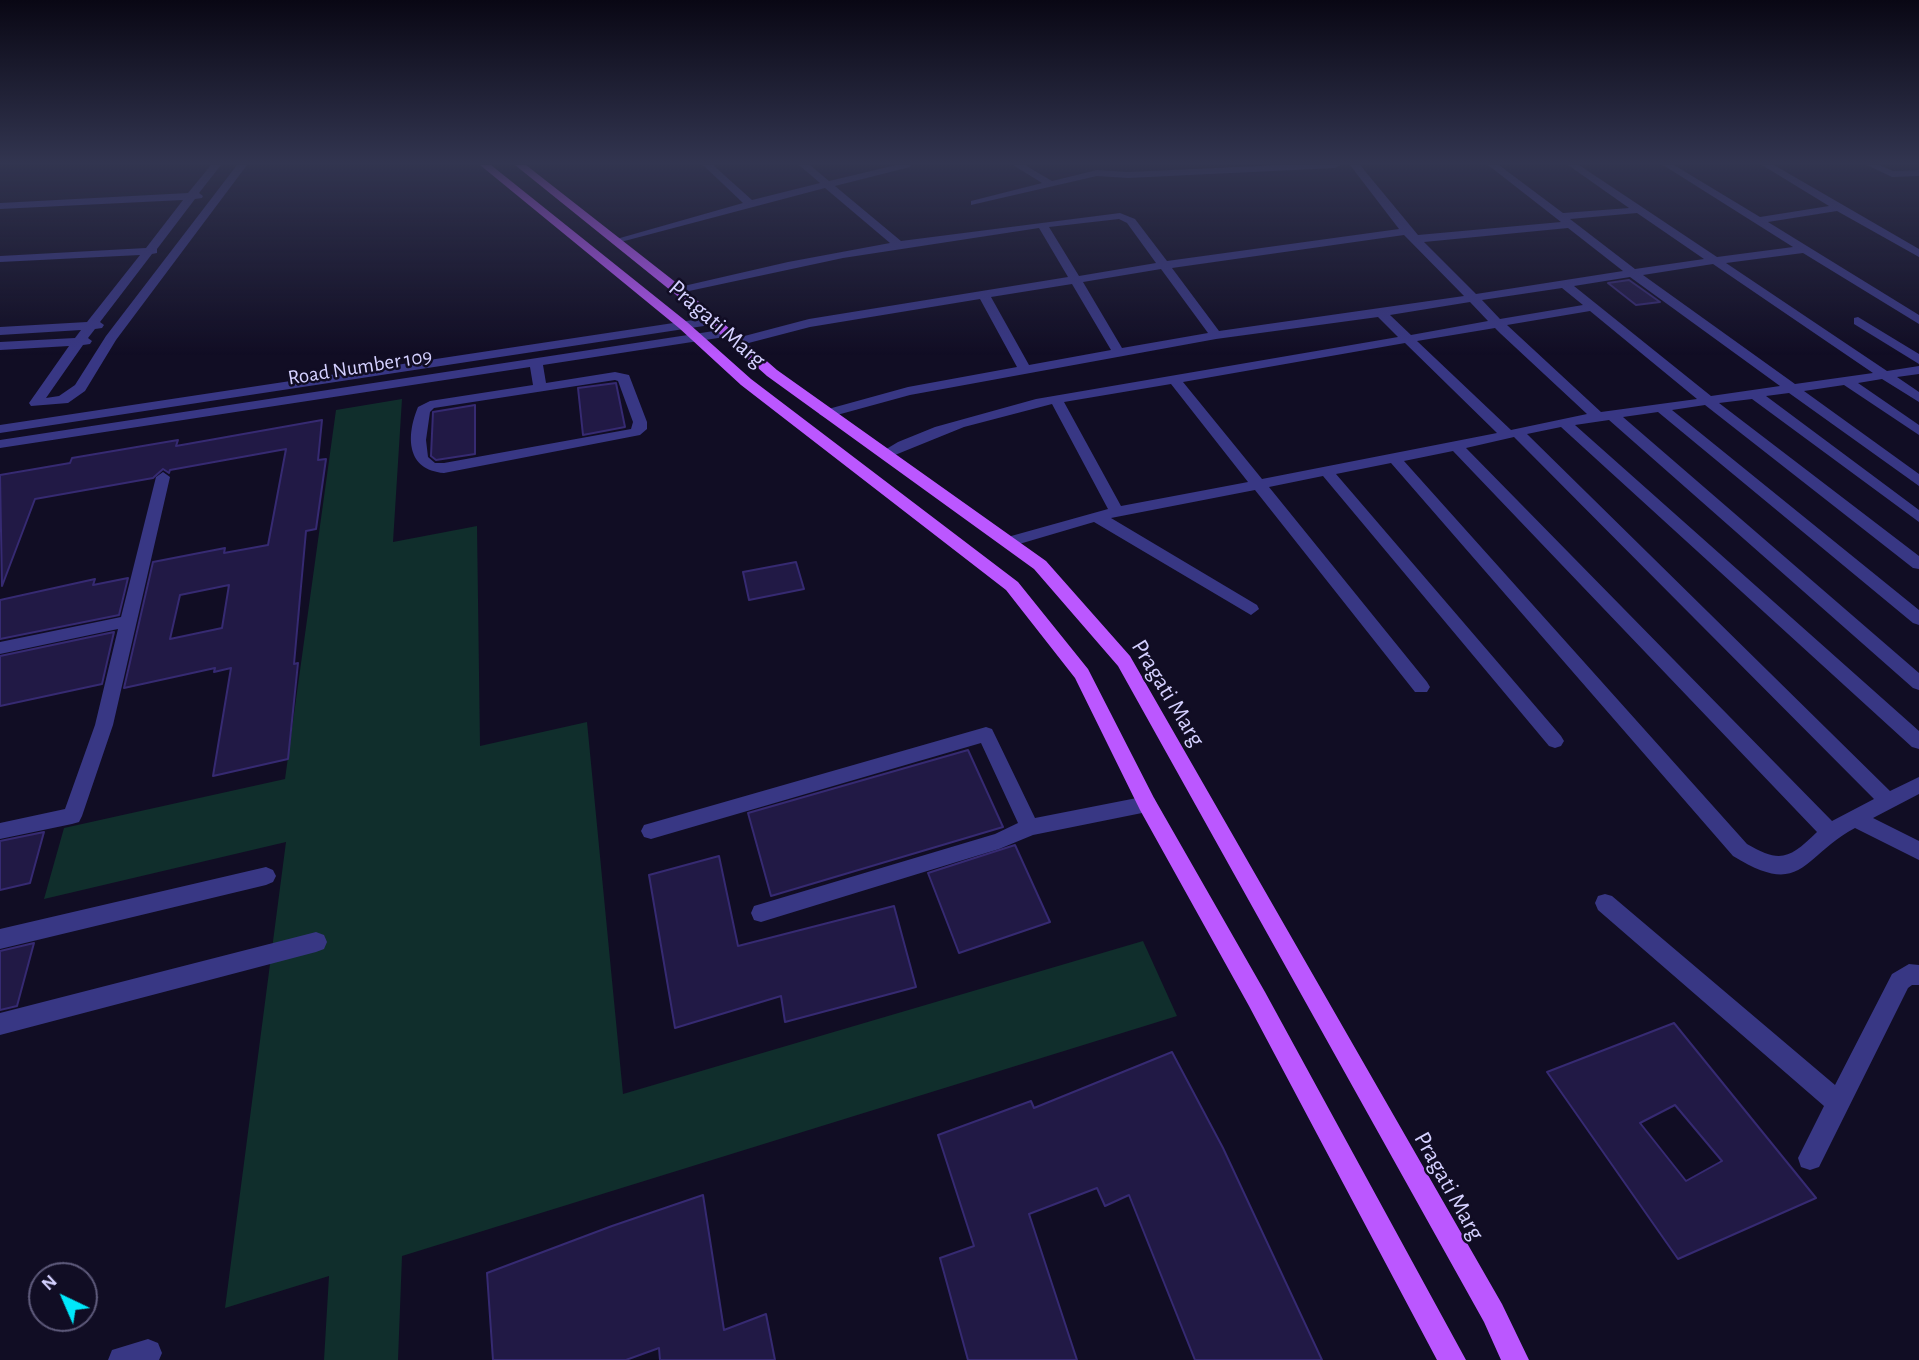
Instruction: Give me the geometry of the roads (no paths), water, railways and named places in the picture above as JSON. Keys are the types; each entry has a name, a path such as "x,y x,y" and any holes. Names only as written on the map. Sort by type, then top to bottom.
{"main road":[{"name":"Pragati Marg","path":"563,228 746,382 1012,586 1082,674 1147,804 1257,999 1452,1360"},
{"name":"Pragati Marg","path":"599,228 679,291 826,414 1040,565 1124,661 1493,1313 1515,1360"}],"street":[{"path":"166,228 79,341 36,403 58,401 71,396 80,387 110,339 194,228"},
{"path":"617,243 667,228"},
{"path":"880,228 899,245"},
{"path":"679,291 739,275 899,245 1012,228"},
{"path":"1045,228 1119,353"},
{"path":"1136,228 1216,335"},
{"path":"1406,228 1497,323 1919,683"},
{"name":"Road Number 109","path":"0,429 689,332 726,332 810,323 1166,265 1482,228"},
{"path":"1574,228 1919,481"},
{"path":"1665,228 1919,398"},
{"path":"1774,228 1919,320"},
{"path":"1877,228 1919,254"},
{"path":"826,414 908,391 1216,335 1807,249"},
{"path":"0,259 178,250"},
{"path":"1565,284 1708,401 1919,564"},
{"path":"983,294 1026,371"},
{"path":"885,454 908,442 979,416 1174,379 1592,307"},
{"path":"1381,313 1512,433 1888,801"},
{"path":"1858,321 1919,360"},
{"path":"0,331 122,324"},
{"name":"Road Number 109","path":"0,444 536,362 689,332"},
{"path":"0,346 110,339"},
{"path":"536,362 540,388"},
{"path":"1009,542 1096,516 1456,446 1564,422 1919,370"},
{"path":"615,376 624,378 640,429 444,468 431,469 424,466 419,456 423,410 430,405 540,388 615,376"},
{"path":"1174,379 1421,687"},
{"path":"1847,381 1919,431"},
{"path":"1754,394 1919,517"},
{"path":"1056,400 1117,512"},
{"path":"1661,408 1919,619"},
{"path":"1564,422 1919,742"},
{"path":"1456,446 1830,832"},
{"path":"1393,457 1740,850 1760,862 1782,867 1805,857 1830,832 1919,785"},
{"path":"1326,471 1555,741"},
{"path":"0,831 72,816 104,725 163,477"},
{"path":"1096,516 1251,609"},
{"path":"0,648 130,621"},
{"path":"651,831 986,734 1030,827"},
{"path":"761,913 999,841 1030,827 1147,804"},
{"path":"1854,818 1919,851"},
{"path":"0,939 266,876"},
{"path":"1605,903 1838,1103"},
{"path":"0,1024 316,942"},
{"path":"1810,1158 1900,981 1909,974 1919,975"}]}
